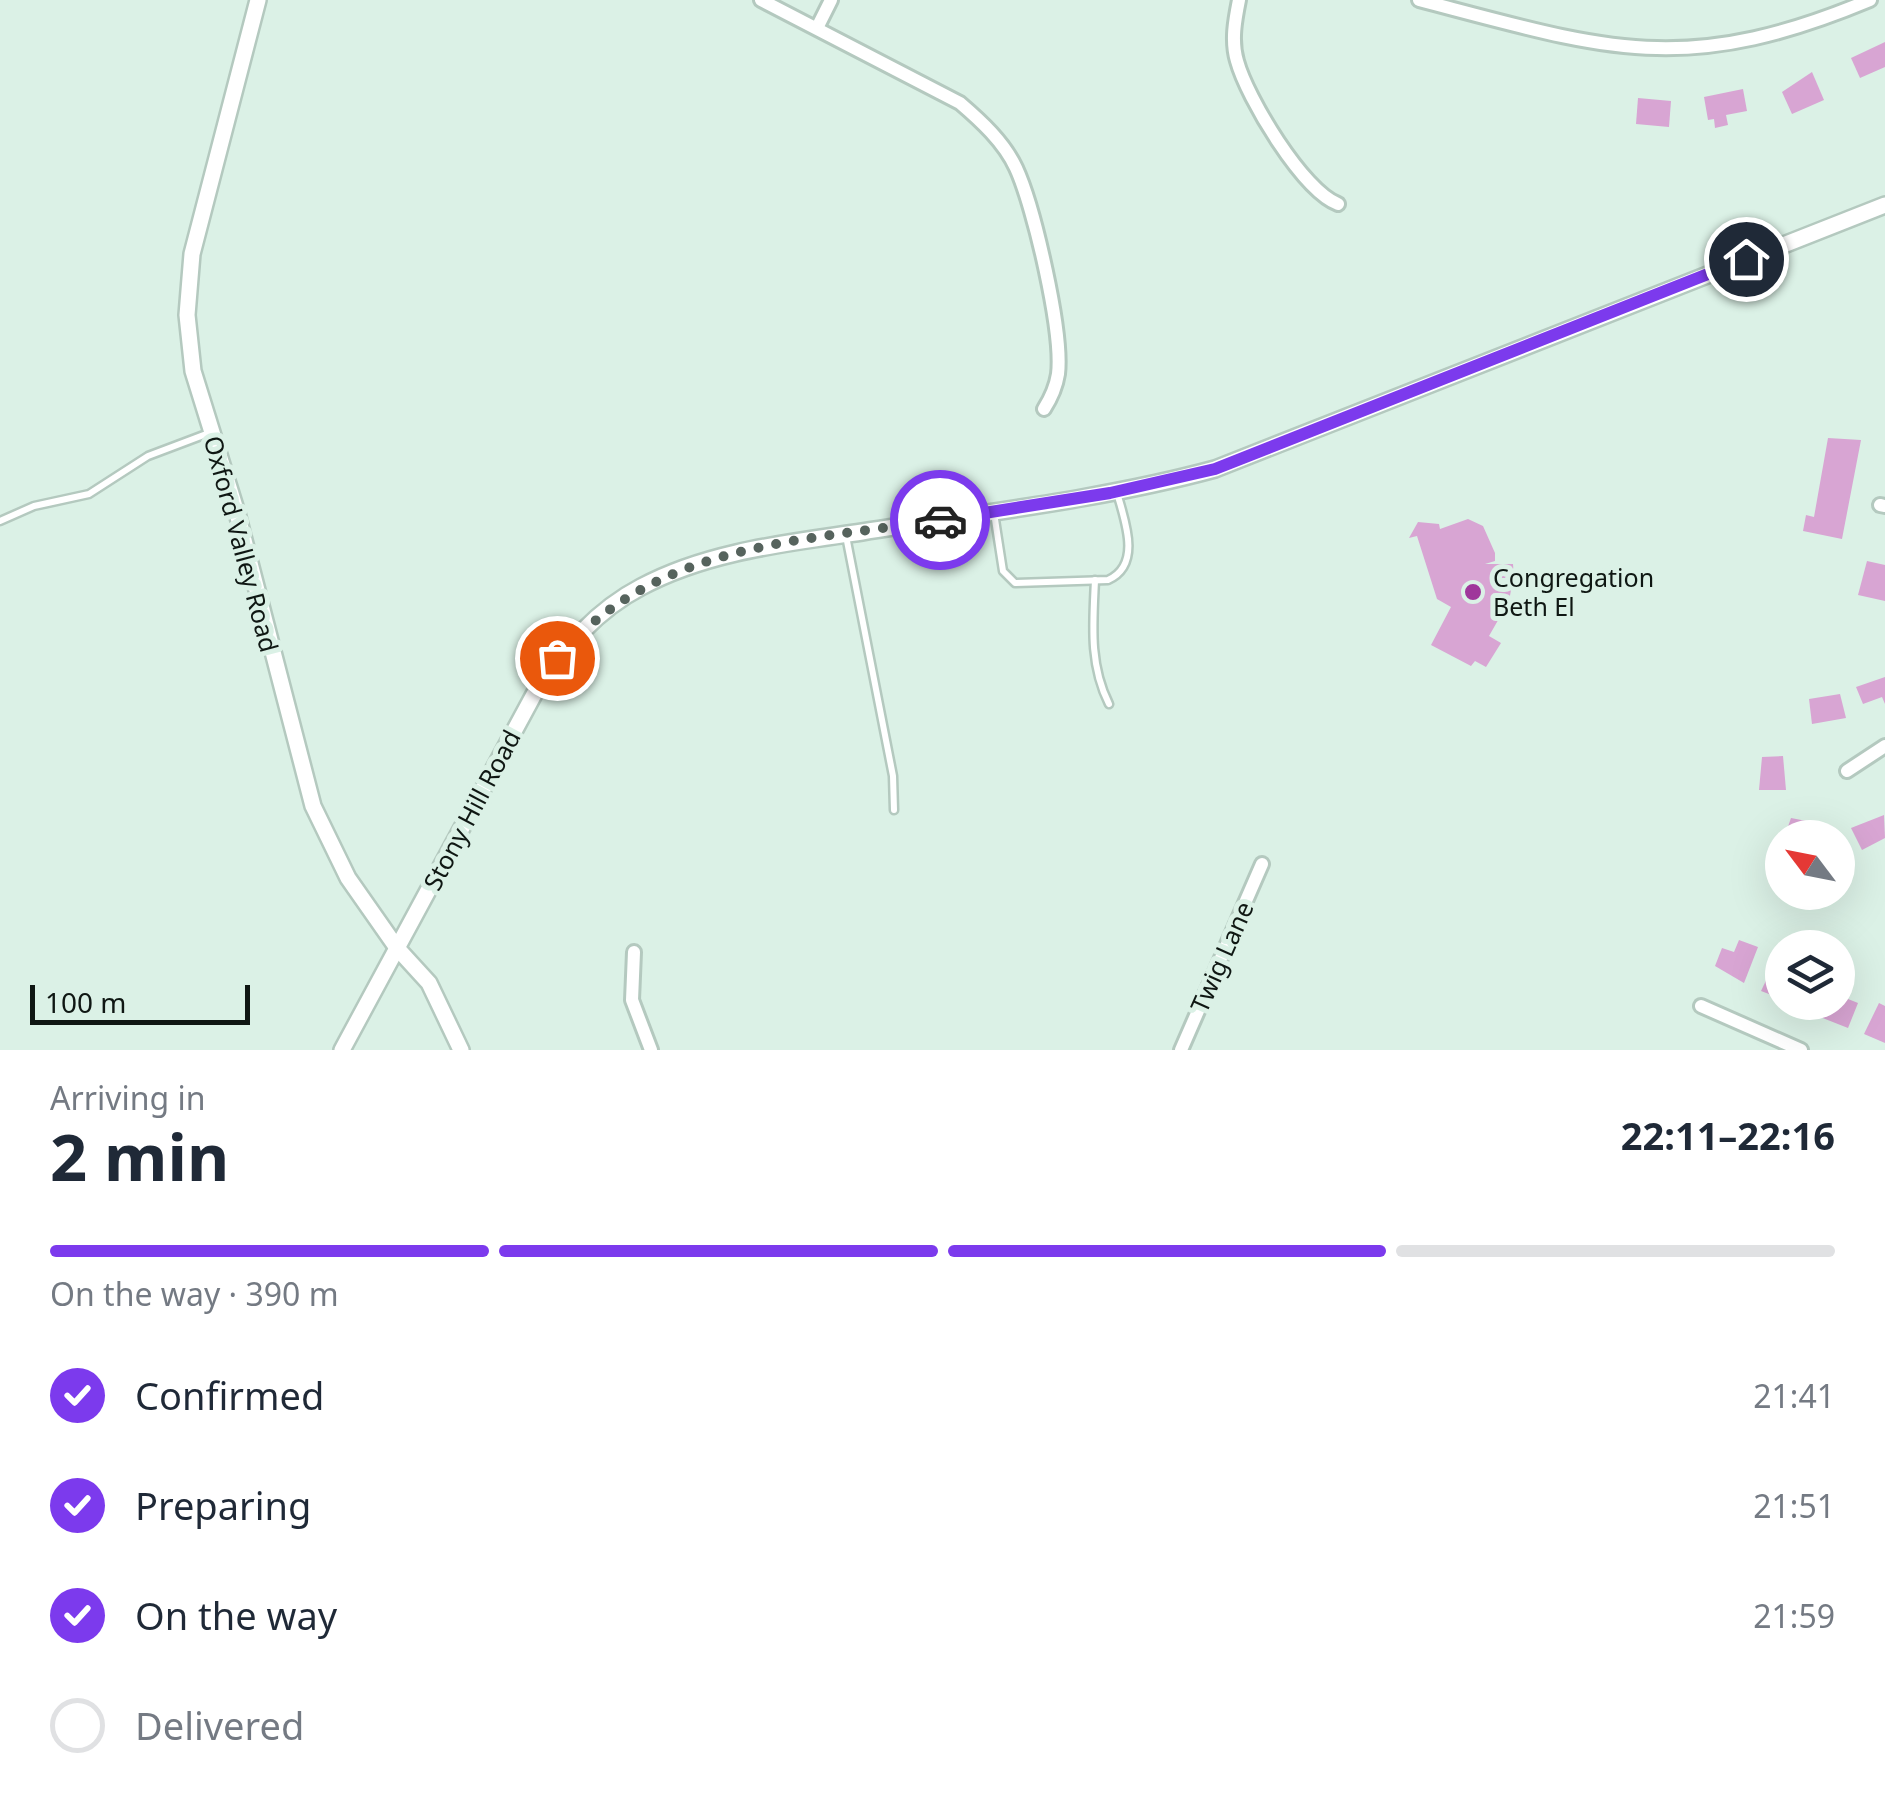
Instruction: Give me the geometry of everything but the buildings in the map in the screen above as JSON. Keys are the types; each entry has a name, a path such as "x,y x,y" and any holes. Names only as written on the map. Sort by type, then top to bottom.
{"street":[{"name":"Oxford Valley Road","path":"258,0 189,277 190,355 210,433 237,512 313,806 343,868 397,948 429,984 461,1050"},
{"path":"760,0 960,104 1015,164 1028,202 1058,346 1054,393 1044,409"},
{"path":"816,28 832,0"},
{"path":"1239,0 1234,47 1241,74 1300,173 1327,200 1338,204"},
{"path":"1420,0 1581,42 1677,51 1783,34 1870,0"},
{"name":"Stony Hill Road","path":"342,1050 538,687 557,658 603,610 640,587 696,564 846,534 1164,483 1261,453 1885,205"},
{"path":"1846,771 1885,746"},
{"name":"Twig Lane","path":"1180,1050 1262,864"},
{"path":"634,952 632,1000 650,1050"},
{"path":"1701,1006 1801,1050"}],"lane":[{"path":"0,521 34,506 89,494 148,456 210,433"},
{"path":"994,511 1008,578 1022,583 1095,580 1120,575 1129,559 1127,526 1117,492"},
{"path":"846,534 893,776 894,810"},
{"path":"1095,580 1092,648 1096,679 1109,704"}],"way so far":[{"path":"557,658 603,610 673,571 773,546 940,520"}],"place":[{"name":"Congregation Beth El","path":"1473,592"}],"route":[{"path":"940,520 1164,483 1215,469 1746,259"}]}
